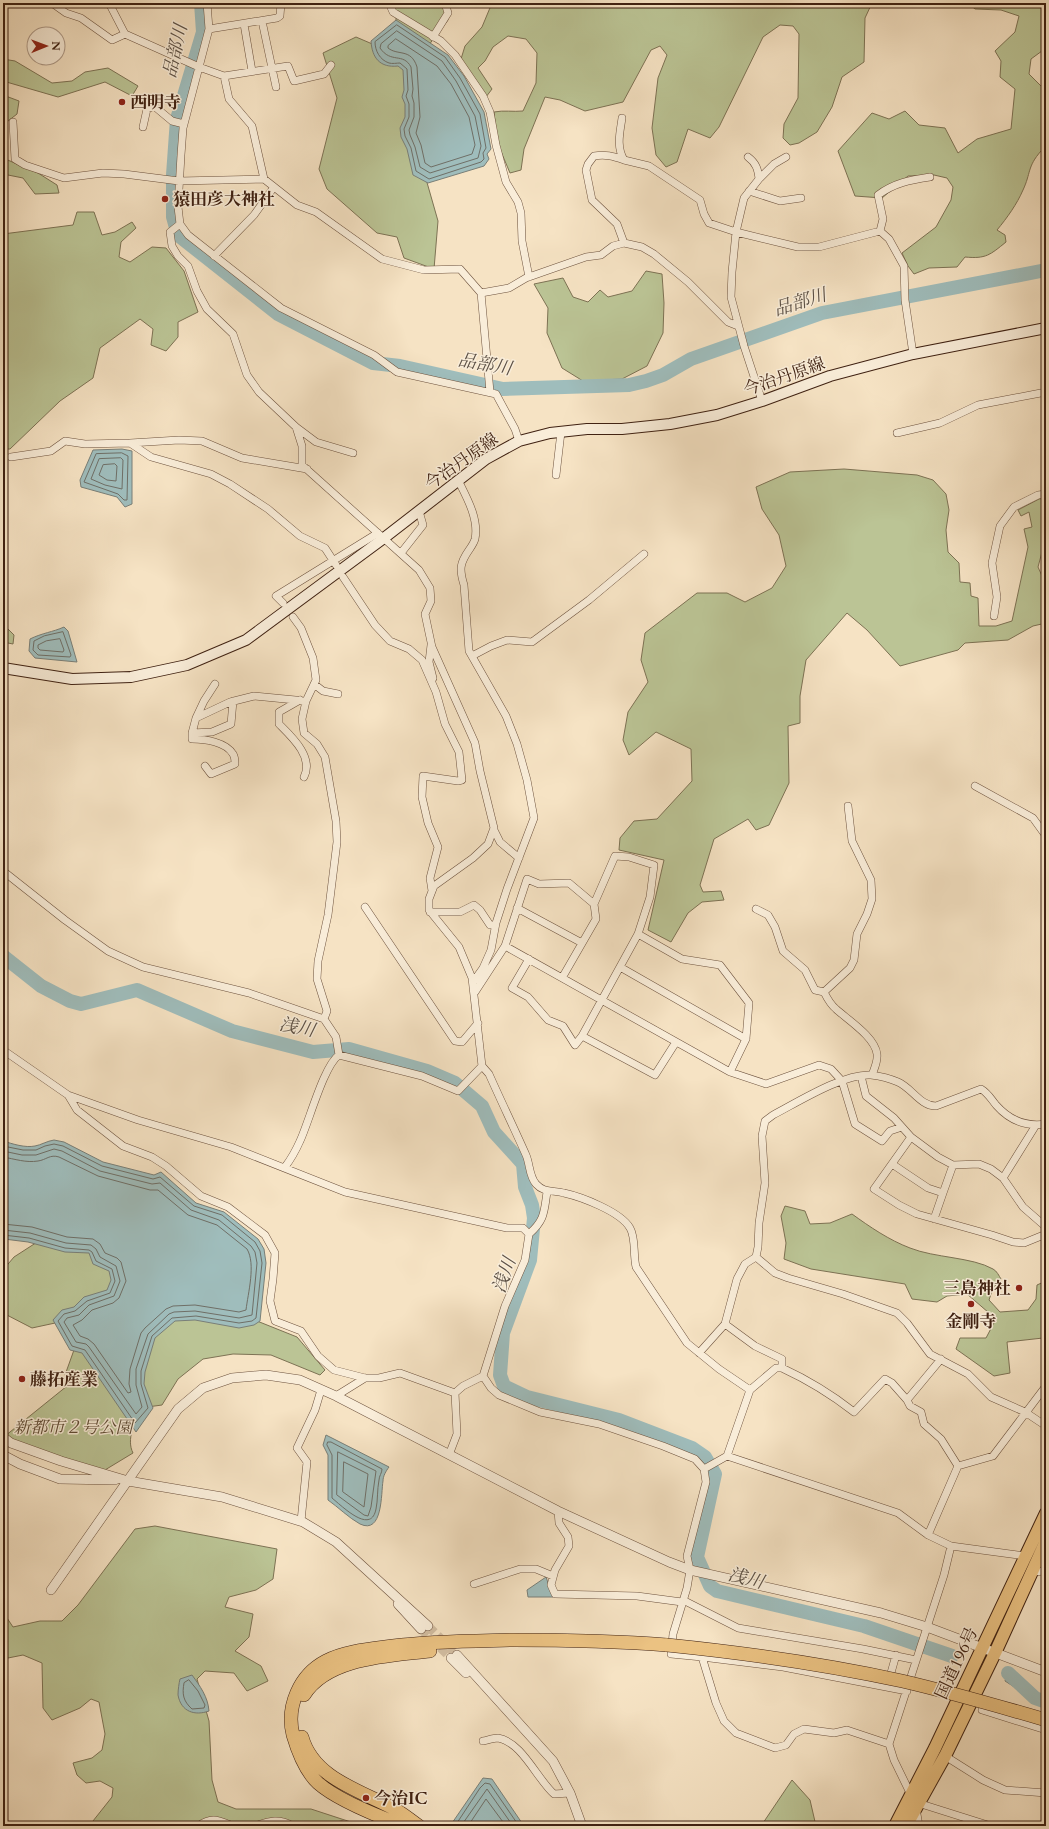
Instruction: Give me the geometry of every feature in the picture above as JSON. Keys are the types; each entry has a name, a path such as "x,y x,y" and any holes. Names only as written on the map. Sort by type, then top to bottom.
{"highway":[{"name":"国道196号","path":"906,1826 981,1647 1046,1513"},
{"name":"国道196号","path":"895,1826 915,1802 944,1756 995,1653 1046,1541"},
{"path":"404,1826 333,1794 318,1783 309,1772 296,1746 291,1728 293,1704 302,1682 311,1672 326,1661 357,1652 410,1644 462,1640 587,1640 667,1645 738,1652 822,1665 887,1678 981,1701 1046,1720"},
{"path":"419,1826 392,1808 339,1782 309,1754 303,1742 299,1726 299,1714 304,1695 309,1686 330,1671 360,1661 515,1640"}],"main road":[{"name":"今治丹原線","path":"3,668 72,679 132,677 187,665 246,640 381,536 419,511 486,459 518,441 550,433 588,429 622,429 670,424 717,415 762,401 830,376 913,354 1046,328"}],"street":[{"path":"52,3 66,13 81,18 112,40 125,34"},
{"path":"109,3 125,34 198,67 224,76 288,66 294,81 324,74 331,65"},
{"path":"207,3 209,29 184,124 179,181 178,207 180,224 188,236 281,308 374,356 397,372 496,394 515,429 518,441"},
{"path":"209,29 262,21 280,16 281,3"},
{"path":"389,3 393,12 441,41 455,55 484,96 490,112 496,145 506,182 518,202 521,213 522,241 529,276"},
{"path":"433,36 448,13 445,3"},
{"path":"262,21 276,87"},
{"path":"244,24 252,71"},
{"path":"224,76 229,99 252,126 264,179 297,205 316,212 382,259 424,270 460,269 481,293 490,392"},
{"path":"143,127 147,109 154,106 172,122 184,124"},
{"path":"622,118 619,151 624,160"},
{"path":"13,122 15,159 24,166 64,178 103,173 124,174 179,181 264,179"},
{"path":"624,243 617,224 592,200 586,170 588,164 594,156 612,156 649,166 700,200 704,214 709,223 736,232 798,247 820,247 880,231"},
{"path":"762,401 738,326 731,297 732,272 736,232 744,198 759,179 774,164 786,157"},
{"path":"748,158 755,163 759,179"},
{"path":"880,231 883,219 878,195 889,186 905,181 930,177"},
{"path":"214,256 254,215 274,187"},
{"path":"749,191 780,201 801,198"},
{"path":"180,224 170,232 172,246 178,256 188,266 197,291 207,309 233,334 247,375 259,392 296,427 316,442 353,453"},
{"path":"880,231 889,239 904,266 905,300 913,354"},
{"path":"481,293 509,288 529,276 586,257 601,255 613,246 624,243 642,247 654,254 688,282 728,322 738,326"},
{"path":"898,433 940,423 978,405 1046,392"},
{"path":"296,427 302,446 302,465 419,570 430,588 431,601 425,614 431,642 475,742 494,830 500,842 519,858"},
{"path":"556,475 561,432"},
{"path":"11,457 51,451 65,441 85,444 178,440 202,441 242,458 307,468"},
{"path":"130,443 151,457 211,474 230,484 268,509 300,536 325,548 335,562"},
{"path":"458,480 468,501 476,528 475,541 462,561 461,574 465,590 469,651 506,716 517,744 527,780 534,818 495,925 491,950 483,968 473,982"},
{"path":"994,616 997,597 992,563 1000,526 1014,507 1038,495 1046,494"},
{"path":"400,553 423,525 419,511"},
{"path":"282,603 276,596 381,536"},
{"path":"472,656 507,640 532,642 589,600 644,554"},
{"path":"343,577 375,625 390,641 409,648 422,660 436,692"},
{"path":"293,617 301,628 313,658 316,680 303,700 279,712 279,724 296,742 305,756 306,773 304,777"},
{"path":"431,642 429,662 445,724 458,752 462,780 458,781 423,776 422,797 428,823 438,847 430,878 432,891"},
{"path":"205,766 211,774 235,764 233,754 224,746 205,739 192,739 196,718 204,701 215,684"},
{"path":"314,684 323,691 338,694"},
{"path":"196,718 233,701 254,696 303,700"},
{"path":"303,700 302,719 304,733 317,744 325,757 336,821 337,842 329,907 318,961 317,979 327,1011 324,1019"},
{"path":"192,733 212,732 231,724 233,701"},
{"path":"975,786 1034,818 1046,836"},
{"path":"824,992 850,968 854,960 857,934 867,914 872,899 871,880 852,841 848,806"},
{"path":"494,830 488,844 473,858 434,886 429,899 430,912 459,947 473,982 482,1066 489,1074 527,1157 530,1173 536,1184 547,1192 563,1193 615,1213 625,1220 631,1230 633,1258 636,1267 688,1343 699,1353 750,1390"},
{"path":"529,959 512,988 528,997 548,1020 563,1026 574,1045 582,1036 638,934 650,897 654,865 629,857 615,856 594,904 596,918 562,978"},
{"path":"3,871 65,920 108,951 143,966 249,993 324,1019 336,1037 339,1055"},
{"path":"475,992 505,946 527,879 539,884 569,883 594,904"},
{"path":"430,912 460,912 474,905 480,910 490,925 495,925"},
{"path":"365,907 455,1041 462,1042 478,1023"},
{"path":"518,908 582,943"},
{"path":"756,910 768,915 775,927 783,951 805,970 815,990 824,992 835,1009 845,1015 871,1041 877,1054 872,1075"},
{"path":"638,934 682,959 720,965 748,1002 746,1039 730,1072"},
{"path":"505,946 730,1072 766,1084 819,1065 831,1069 842,1081 855,1124 882,1141 890,1131 902,1127"},
{"path":"620,967 746,1039"},
{"path":"582,1036 656,1075 676,1042"},
{"path":"3,1050 68,1095 138,1120 231,1147 346,1192 507,1228 523,1228 529,1234"},
{"path":"285,1167 301,1140 320,1089 334,1058 339,1055 422,1076 458,1091 482,1066"},
{"path":"699,1353 725,1324 737,1278 745,1264 756,1257 765,1183 762,1136 765,1121 779,1111 842,1081 872,1075 899,1083 929,1106 942,1104 981,1089 986,1092 1009,1118 1022,1124 1046,1124"},
{"path":"861,1076 866,1096 894,1118 911,1138 938,1157 953,1165 979,1164 1003,1178 1023,1207 1046,1227"},
{"path":"68,1095 77,1110 123,1146 152,1157 166,1166 200,1196 228,1207 265,1235 275,1253 270,1301 275,1321 301,1331 318,1356 334,1370 365,1378 379,1378 400,1373 455,1393"},
{"path":"1003,1178 1036,1125"},
{"path":"911,1138 874,1189 899,1205 917,1214 1013,1242 1024,1243 1046,1234"},
{"path":"892,1164 928,1188 943,1193"},
{"path":"934,1219 953,1165"},
{"path":"455,1393 463,1386 483,1376 505,1306 525,1260 529,1234 540,1224 544,1213 547,1192"},
{"path":"756,1257 775,1273 843,1294 897,1313 907,1323 930,1354 968,1374 991,1397 1025,1412 1046,1426"},
{"path":"725,1324 755,1346 782,1359 782,1368"},
{"path":"907,1400 941,1359"},
{"path":"704,1469 727,1456 750,1390 776,1368 782,1368 813,1382 836,1397 854,1412 885,1379 892,1382 910,1406 921,1412 924,1424 942,1439 958,1466"},
{"path":"51,1590 178,1409 203,1388 232,1378 266,1375 300,1380 336,1396 449,1456 558,1511 669,1562 690,1570 881,1613 927,1627 1046,1672"},
{"path":"483,1376 491,1388 499,1395 540,1412 599,1424 663,1446 695,1460 704,1469 706,1482 687,1556 690,1570 673,1634 671,1654 702,1656 783,1667 907,1691"},
{"path":"336,1396 365,1378"},
{"path":"958,1466 993,1456 1046,1386"},
{"path":"301,1521 307,1462 297,1448 315,1410 321,1390"},
{"path":"449,1456 458,1434 455,1393"},
{"path":"3,1437 11,1443 61,1461 128,1481 222,1498 301,1521 336,1542 384,1586 424,1628"},
{"path":"3,1455 20,1464 60,1479 128,1481"},
{"path":"727,1456 898,1513 928,1535 951,1546 1026,1556"},
{"path":"928,1535 958,1466"},
{"path":"558,1511 559,1523 568,1537 569,1546 554,1570 551,1585 555,1594 637,1596 682,1601 738,1628 896,1655 916,1660"},
{"path":"919,1826 915,1802 894,1760 889,1744 907,1691 951,1546"},
{"path":"474,1584 520,1570 536,1569 553,1576"},
{"path":"1032,1572 1046,1571"},
{"path":"887,1687 896,1655"},
{"path":"702,1656 704,1669 716,1703 724,1721 736,1733 775,1748 786,1745 794,1734 804,1729 834,1733 848,1730 889,1744"},
{"path":"454,1657 544,1749 562,1776 582,1826"},
{"path":"982,1710 1046,1730"},
{"path":"483,1741 496,1738 508,1742 535,1771 547,1788 554,1794 570,1793"},
{"path":"944,1756 983,1780 1005,1790 1046,1792"},
{"path":"915,1802 991,1826"},
{"path":"198,1826 206,1820 216,1819 233,1826"},
{"path":"255,1826 270,1821 282,1820 293,1826"},
{"path":"336,1826 344,1824 348,1826"}],"green space":[{"path":"392,3 442,3 448,20 425,50 422,165 438,221 434,269 404,258 397,237 377,233 327,189 319,169 337,98 323,53 356,37 377,46 396,28 396,12"},
{"path":"492,3 872,3 865,18 864,62 842,77 832,107 817,132 799,143 790,145 783,138 784,124 798,98 799,34 793,26 780,25 763,37 719,127 710,138 688,129 677,162 666,167 656,155 652,128 658,78 667,55 660,46 651,50 623,102 585,111 560,100 545,97 524,149 521,170 510,173 497,142 494,112 523,111 536,83 537,53 526,39 508,36 493,47 485,61 478,68 492,89 486,97 461,59 465,46 482,27"},
{"path":"968,3 1046,3 1046,48 1031,59 1029,74 1046,91 1046,160 1041,151 1033,161 1018,200 997,230 1005,235 1006,242 996,250 983,257 965,257 957,267 929,268 914,274 908,266 902,253 936,227 951,200 953,187 947,178 934,175 908,176 882,198 855,196 838,151 872,113 889,119 905,111 919,125 945,128 958,153 977,139 1011,129 1015,89 1000,77 1001,61 995,51 1015,32 1019,16 1001,10 975,9"},
{"path":"3,59 15,61 52,83 72,81 85,72 108,68 138,86 132,96 105,82 58,97 3,81"},
{"path":"3,95 19,101 17,114 3,125"},
{"path":"3,158 38,173 57,185 59,193 35,194 23,178 3,174"},
{"path":"77,212 94,212 102,235 115,232 132,222 136,228 121,242 119,257 130,262 152,247 166,248 184,271 198,312 178,322 178,337 166,351 151,345 153,329 140,319 100,348 93,378 60,401 10,449 3,449 3,234 73,225"},
{"path":"646,271 662,274 664,303 663,333 647,366 622,379 583,381 562,368 547,333 548,308 534,284 563,278 573,297 588,302 600,290 608,297 632,291"},
{"path":"844,469 917,475 933,480 946,494 949,510 946,530 948,552 959,563 960,582 970,583 971,596 978,598 979,626 996,626 1012,621 1028,547 1024,529 1032,527 1029,512 1021,516 1018,510 1039,499 1046,498 1046,537 1038,567 1046,585 1046,623 1033,626 1008,640 965,643 958,650 900,666 867,630 847,613 806,660 800,696 800,723 788,726 789,783 769,825 756,830 748,819 714,839 700,885 703,892 721,891 724,900 702,902 688,913 671,942 648,930 664,860 619,850 620,838 634,821 657,819 692,781 691,749 656,732 629,755 623,740 628,712 648,682 641,660 645,633 697,593 727,593 745,602 772,588 786,566 779,535 762,509 756,487 790,472"},
{"path":"3,629 8,629 14,635 13,644 3,642"},
{"name":"新都市２号公園","path":"3,1188 172,1306 232,1311 297,1337 325,1370 320,1375 271,1355 233,1354 203,1359 178,1379 162,1405 140,1408 130,1442 133,1453 100,1473 58,1460 5,1436 67,1386 71,1385 65,1375 79,1336 69,1320 32,1328 3,1313 3,1270 14,1257 45,1237"},
{"path":"785,1206 805,1211 810,1224 830,1223 852,1214 902,1245 931,1254 975,1262 993,1269 997,1272 1001,1279 993,1288 989,1300 1000,1312 1028,1310 1036,1299 1037,1285 1046,1281 1046,1334 1043,1338 1007,1342 1010,1373 994,1376 956,1349 960,1338 986,1338 996,1319 967,1294 947,1296 937,1302 912,1299 905,1284 811,1269 784,1259 786,1243 781,1216"},
{"path":"155,1526 277,1549 273,1579 256,1590 229,1597 225,1607 253,1614 249,1637 235,1651 261,1666 268,1681 247,1691 234,1673 205,1671 197,1679 209,1721 212,1780 218,1802 236,1809 311,1809 363,1826 89,1826 112,1797 113,1788 100,1781 86,1783 77,1775 73,1763 92,1758 102,1750 105,1734 99,1702 91,1699 80,1708 52,1720 43,1708 42,1663 23,1655 8,1658 3,1652 3,1612 13,1627 40,1621 62,1621 78,1605 135,1529"},
{"path":"792,1780 810,1800 816,1826 761,1826"}],"water":[{"path":"396,20 448,55 464,76 484,112 491,149 487,154 489,159 484,166 428,183 413,175 407,149 401,137 400,128 405,117 405,104 402,97 404,90 403,70 398,66 386,65 378,61 373,52 371,41"},
{"path":"122,449 132,451 132,504 125,507 117,497 81,487 80,480 93,450"},
{"path":"64,627 68,631 77,662 35,658 29,651 30,639"},
{"path":"54,1140 64,1142 103,1162 154,1175 161,1172 196,1203 224,1212 258,1239 264,1249 266,1263 260,1321 254,1325 239,1328 195,1320 175,1321 155,1338 145,1372 144,1384 153,1408 136,1432 82,1353 70,1350 53,1320 62,1310 74,1307 84,1297 107,1290 111,1280 109,1271 93,1264 89,1253 65,1252 28,1242 4,1239 3,1141 31,1146"},
{"path":"326,1435 389,1467 384,1477 379,1511 373,1524 368,1526 360,1524 328,1500 328,1455 323,1445"},
{"path":"546,1577 553,1597 528,1597 527,1590"},
{"path":"192,1675 205,1696 209,1711 194,1713 185,1709 180,1701 178,1695 180,1679"},
{"path":"1006,1677 1021,1680 1037,1693 1046,1696 1046,1704 1033,1699 1005,1681"},
{"path":"483,1778 492,1779 524,1826 450,1826"}],"waterway":[{"name":"品部川","path":"201,3 203,32 177,119 173,175 173,217 178,235 278,314 373,363 400,366 503,389 629,385 663,375 691,359 822,313 1046,270"},
{"name":"浅川","path":"3,956 41,986 70,1001 81,1004 137,990 232,1031 313,1052 349,1049 427,1071 455,1083 482,1106 494,1132 523,1164 525,1187 532,1205 534,1218 530,1260 503,1333 500,1375 504,1386 527,1397 619,1420 692,1448 705,1457 715,1474 697,1557 710,1586 717,1591 864,1626 952,1656"},
{"name":"浅川","path":"1008,1673 1035,1698 1046,1702"}],"tunnel":[{"path":"428,1626 457,1655"},
{"path":"421,1629 451,1658"}],"place":[{"name":"西明寺","path":"122,102"},
{"name":"猿田彦大神社","path":"165,199"},
{"name":"三島神社","path":"1019,1288"},
{"name":"金剛寺","path":"971,1304"},
{"name":"藤拓産業","path":"22,1379"},
{"name":"今治IC","path":"366,1798"}]}
